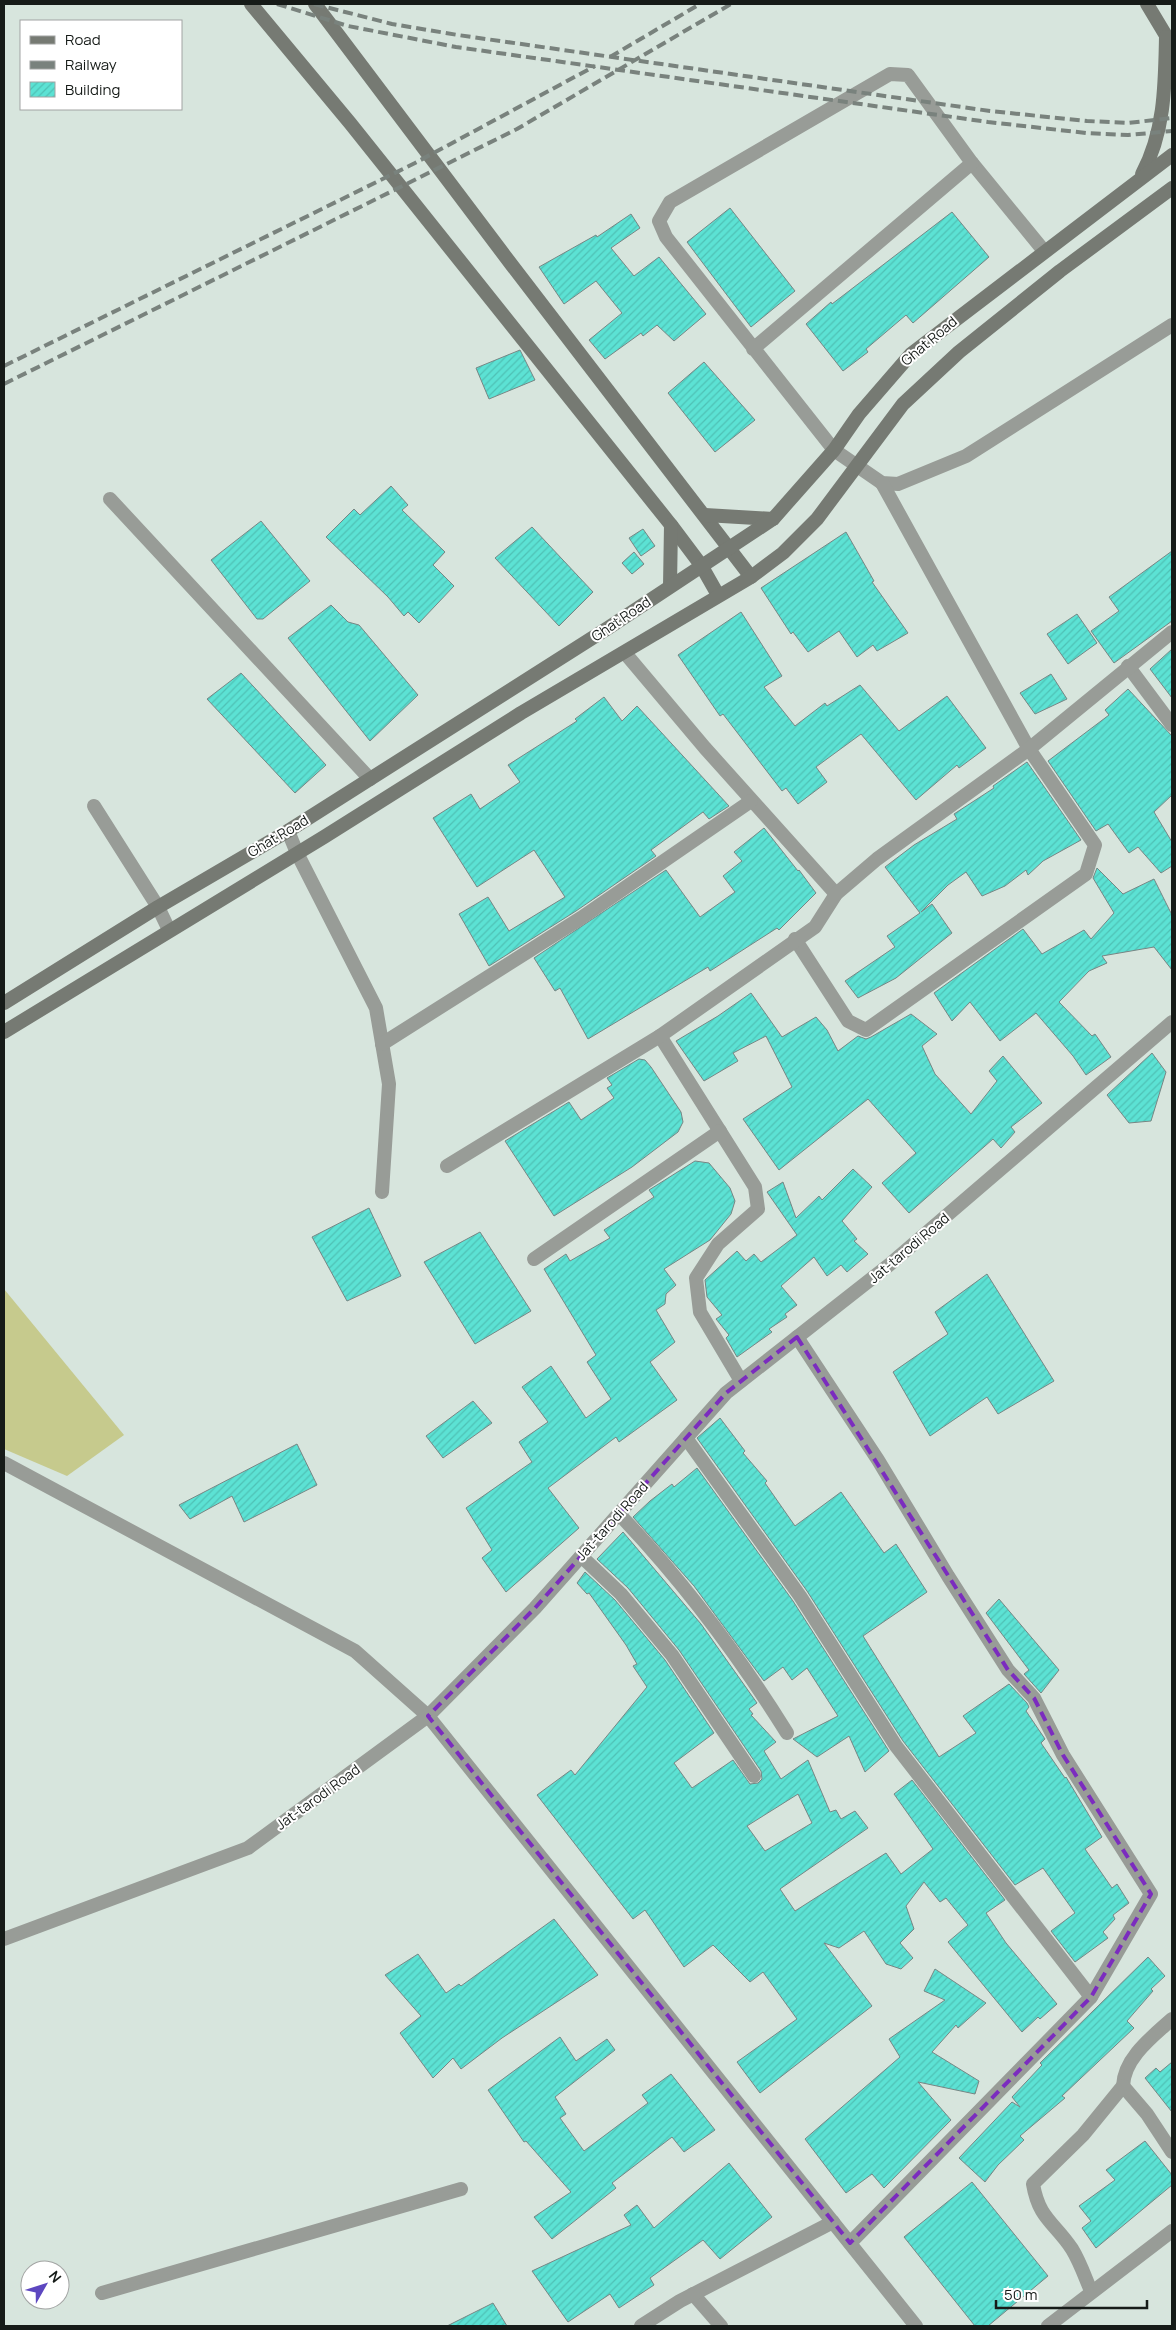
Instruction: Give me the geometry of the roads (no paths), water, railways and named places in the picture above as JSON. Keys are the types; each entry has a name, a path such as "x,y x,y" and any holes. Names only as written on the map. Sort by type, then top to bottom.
{"main road":[{"path":"251,4 350,123 671,525 701,565 718,595"},
{"path":"315,4 751,577"},
{"path":"1140,177 1153,154 1162,108 1169,42 1147,4"},
{"name":"Ghat Road","path":"4,1003 158,906 288,831 370,780 608,628 773,519 834,450 859,414 911,354 1140,177 1172,155"},
{"name":"Ghat Road","path":"4,1032 297,853 521,713 751,577 783,553 817,519 903,404 959,352 1060,271 1172,188"},
{"path":"705,515 773,519"},
{"path":"670,586 671,525"}],"street":[{"path":"796,939 848,1021 866,1030 1086,874 1095,846 1029,749 882,483 834,450 666,238 659,221 670,202 890,74 908,75 972,163 1044,251"},
{"path":"753,348 972,163"},
{"path":"882,483 898,484 966,456 1172,325"},
{"path":"110,499 370,780"},
{"path":"447,1166 660,1036 815,927 836,894 877,859 1029,749 1128,666 1172,632"},
{"path":"625,653 751,801 836,894"},
{"path":"1128,666 1172,725"},
{"path":"382,1044 581,918 751,801"},
{"path":"94,806 158,906 169,930"},
{"path":"288,831 297,853 376,1008 388,1084 382,1192"},
{"name":"Jat-tarodi Road","path":"4,1940 248,1848 428,1716 535,1608 726,1393 890,1265 1172,1022"},
{"path":"660,1036 755,1187 758,1209 718,1244 696,1278 700,1312 741,1381"},
{"path":"534,1259 720,1132"},
{"path":"797,1337 878,1460 948,1576 1008,1670 1034,1698 1063,1755 1151,1894 1091,1997 850,2243"},
{"path":"686,1438 800,1596 896,1746 1091,1997"},
{"path":"4,1464 355,1651 428,1716 916,2326"},
{"path":"619,1514 672,1574 760,1688 787,1733"},
{"path":"581,1556 621,1594 672,1655 754,1776"},
{"path":"1091,2291 1072,2249 1055,2226 1044,2218 1036,2202 1033,2184 1083,2135 1123,2086 1124,2072 1130,2062 1172,2019"},
{"path":"1123,2086 1147,2114 1172,2152"},
{"path":"102,2293 461,2190"},
{"path":"641,2326 693,2294 833,2222"},
{"path":"1048,2326 1091,2291 1172,2231"},
{"path":"693,2294 721,2326"}],"railway":[{"path":"277,4 348,26 456,47 988,122 1086,133 1128,135 1172,131"},
{"path":"314,4 392,24 458,35 990,111 1087,121 1128,123 1172,118"},
{"path":"610,57 700,4"},
{"path":"4,384 517,129 731,4"},
{"path":"4,366 415,163 595,66"}]}
